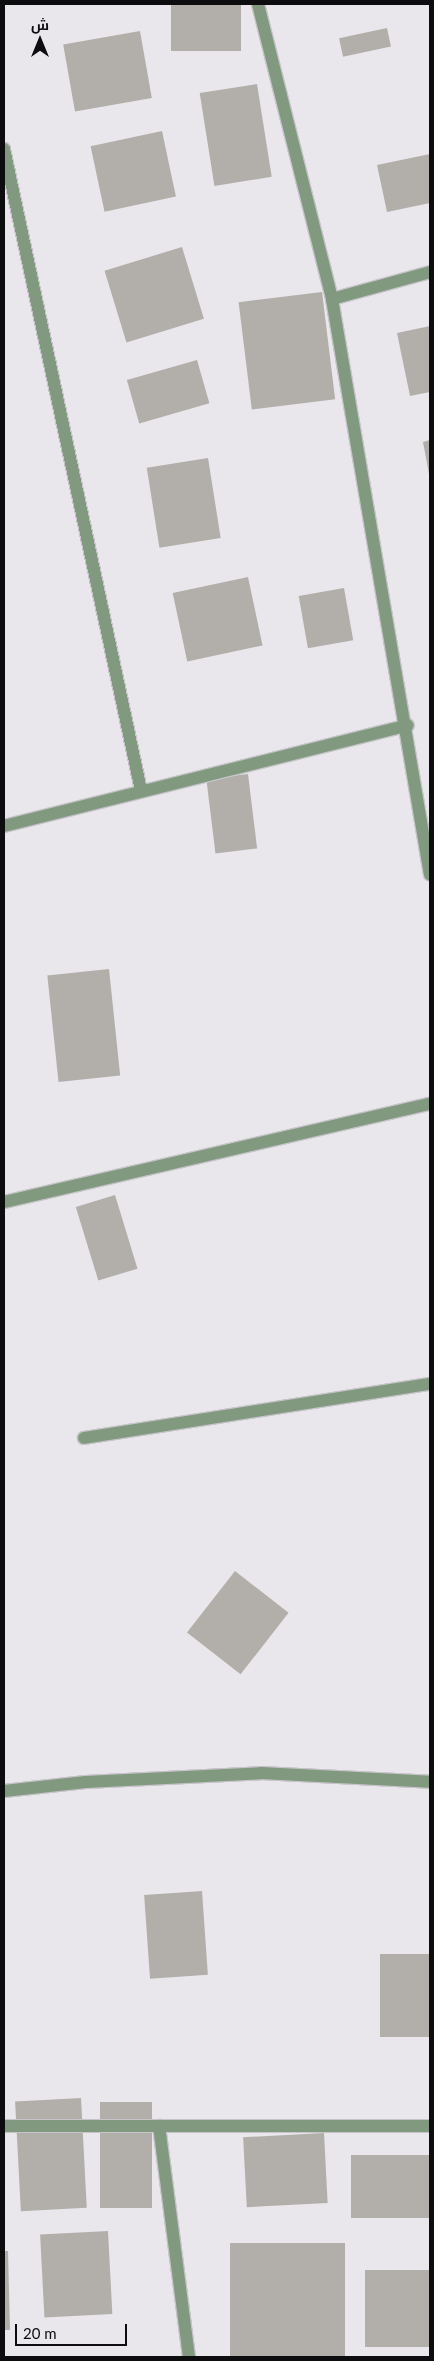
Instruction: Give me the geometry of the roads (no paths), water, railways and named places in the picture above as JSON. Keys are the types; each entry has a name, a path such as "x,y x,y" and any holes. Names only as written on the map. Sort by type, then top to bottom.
{"street":[{"path":"258,4 332,299 408,725 430,875"},
{"path":"4,149 141,790"},
{"path":"332,299 430,272"},
{"path":"4,826 141,790 408,725"},
{"path":"4,1202 430,1104"},
{"path":"84,1438 430,1384"},
{"path":"4,1791 86,1782 261,1773 430,1782"},
{"path":"4,2126 430,2126"},
{"path":"159,2126 189,2357"}]}
